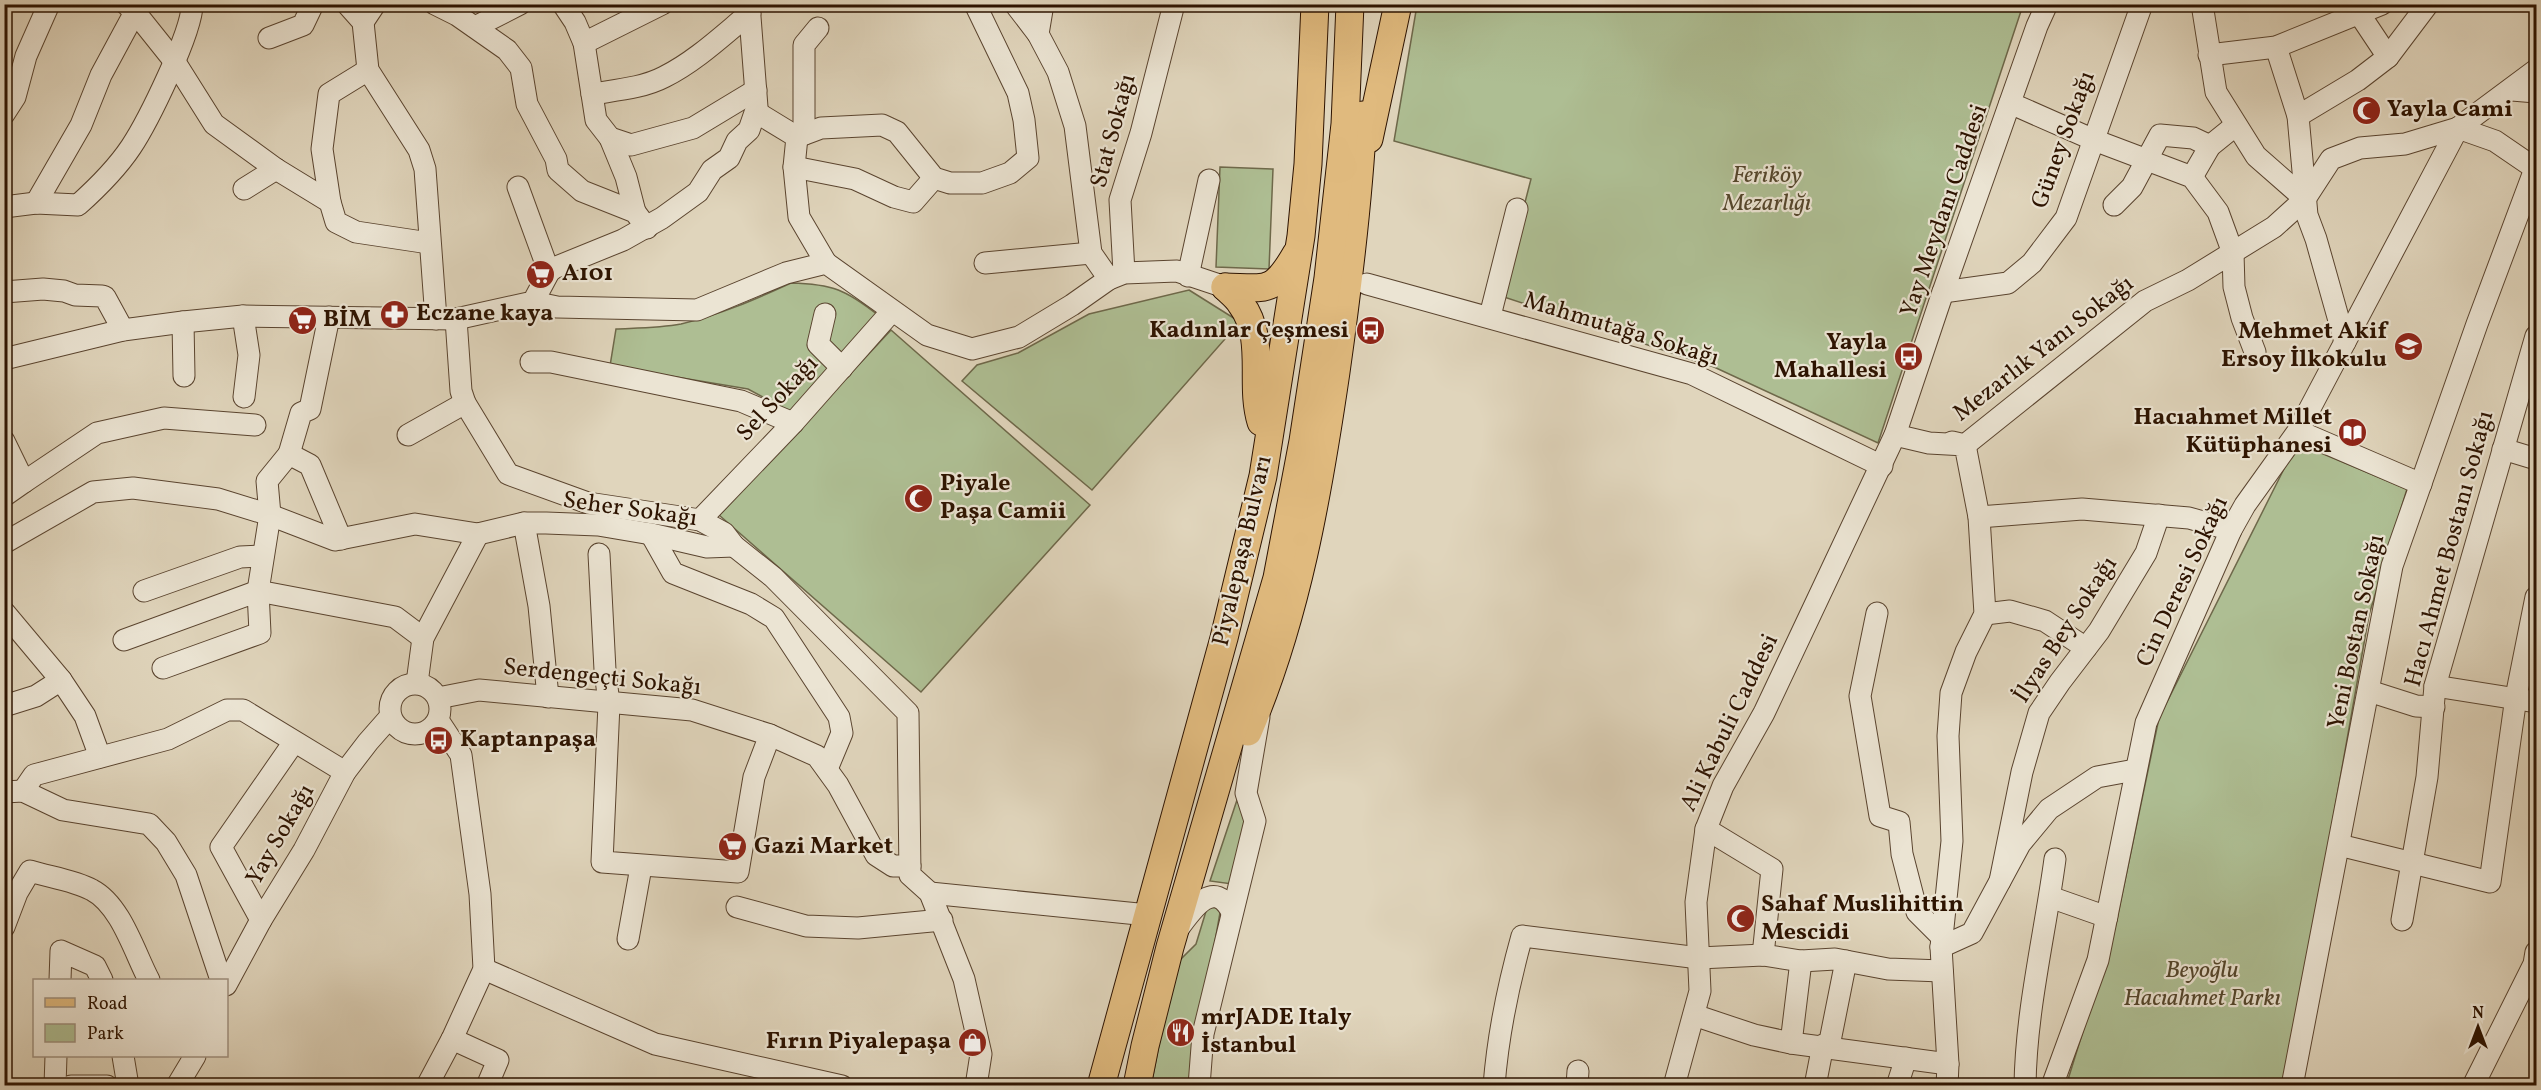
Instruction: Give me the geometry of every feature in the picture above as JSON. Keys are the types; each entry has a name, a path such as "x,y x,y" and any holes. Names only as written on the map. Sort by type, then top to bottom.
{"main road":[{"name":"Piyalepaşa Bulvarı","path":"1101,1086 1224,638 1263,476 1300,247 1308,164 1315,4"},
{"name":"Piyalepaşa Bulvarı","path":"1137,1086 1173,935 1277,578 1303,441 1337,202 1345,124 1350,4"},
{"path":"1207,817 1225,786 1262,699 1292,608 1310,530 1339,347 1360,181 1366,52 1364,4"},
{"path":"1360,181 1398,4"},
{"path":"1224,287 1267,288 1281,279 1300,247"},
{"path":"1224,287 1242,304 1256,340 1258,411 1268,441"}],"street":[{"path":"4,114 15,97 26,56 50,4"},
{"path":"4,207 36,203 78,205 93,191 131,147 175,62 192,14 192,4"},
{"path":"269,38 303,25 313,4"},
{"path":"347,4 369,13 368,70 419,150 425,169 429,243 461,391 465,403 508,474 588,503 700,520 724,533 734,546 773,577 908,713 910,875 930,893 964,979 981,1054 976,1086"},
{"path":"435,4 457,15 507,50 521,68 527,104 556,159 558,170 582,191 641,220"},
{"path":"475,27 520,4"},
{"path":"563,4 584,43 596,120 610,138 641,220"},
{"path":"584,43 662,4"},
{"path":"756,112 800,136 821,128 882,125 897,132 934,178 950,183 982,183 1010,173 1029,158 1024,120 1018,93 975,4"},
{"path":"1015,4 1038,34 1058,72 1075,126 1091,253 1116,276"},
{"path":"1038,34 1042,4"},
{"name":"Stat Sokağı","path":"1116,276 1120,200 1141,133 1174,4"},
{"name":"Yay Meydanı Caddesi","path":"1895,435 1943,292 2037,26 2047,4"},
{"name":"Güney Sokağı","path":"1943,292 2008,283 2032,263 2066,218 2123,52 2142,4"},
{"path":"2202,4 2216,92 2256,156 2306,199"},
{"path":"2209,55 2276,47 2360,15 2382,4"},
{"path":"2298,116 2358,80 2388,57 2428,4"},
{"path":"36,203 81,125 130,8 175,62 214,124 276,169 330,202"},
{"path":"592,94 662,78 688,63 750,9"},
{"path":"533,302 549,272 641,220 698,192 712,170 729,158 737,141 749,130 756,112 750,9"},
{"path":"2360,15 2388,57"},
{"path":"818,28 804,45 800,136 794,167 799,217 826,263 927,335 972,349 1019,337 1116,276 1178,272 1224,287"},
{"path":"2276,47 2298,116 2307,215 2345,342"},
{"path":"368,70 329,94 321,148 330,202 336,222 356,232 429,243"},
{"name":"Cin Deresi Sokağı","path":"2052,1086 2098,960 2146,723 2231,530 2245,506 2298,431 2458,128 2536,70"},
{"path":"610,138 631,146 693,128 756,90"},
{"path":"2512,90 2536,92"},
{"path":"2010,103 2094,140 2192,177 2218,212 2233,254 2234,287 2242,318 2255,351"},
{"path":"2192,177 2210,147 2236,125"},
{"path":"2458,128 2495,141 2536,169"},
{"name":"Mezarlık Yanı Sokağı","path":"1895,435 1928,437 1965,445 2145,301 2188,280 2274,227 2306,199 2331,159 2360,148 2405,144 2458,128"},
{"path":"2114,205 2132,186 2160,135 2193,138 2210,147"},
{"path":"794,167 855,179 894,197 914,202 934,178"},
{"path":"244,189 276,169"},
{"name":"Yeni Bostan Sokağı","path":"2292,1086 2392,566 2536,169"},
{"path":"1188,276 1209,180"},
{"path":"518,187 549,272"},
{"path":"1490,316 1517,209"},
{"path":"985,263 1091,253"},
{"path":"4,359 123,330 243,316 446,319 533,302 557,307 697,310 786,273 826,263"},
{"name":"Mahmutağa Sokağı","path":"1367,284 1490,316 1692,374 1882,466"},
{"path":"4,292 43,289 64,291 75,295 102,296 105,297 123,330"},
{"name":"Sel Sokağı","path":"700,520 793,423 892,311"},
{"path":"825,314 818,344 842,368"},
{"path":"243,316 249,355 244,397"},
{"path":"163,668 260,633 258,591 270,515 267,481 289,454 301,413 310,409 329,317"},
{"path":"183,322 184,376"},
{"name":"Hacı Ahmet Bostanı Sokağı","path":"2402,920 2427,777 2435,697 2536,336"},
{"path":"531,362 551,362 741,401 793,423"},
{"path":"408,435 465,403"},
{"path":"4,496 97,433 164,418 255,425"},
{"path":"2298,431 2421,484"},
{"name":"Ali Kabuli Caddesi","path":"1674,1086 1700,991 1696,902 1706,829 1723,786 1764,713 1895,435"},
{"path":"4,441 24,482"},
{"path":"1947,1086 1948,1064 1941,942 1952,841 1948,736 1951,693 1966,652 1985,614 1979,517 1965,445"},
{"path":"2504,449 2536,459"},
{"path":"289,454 310,465 341,539"},
{"name":"Seher Sokağı","path":"4,543 93,492 133,488 218,499 270,515 335,540 415,524 478,534 524,524 598,525 707,547 734,546"},
{"path":"1979,517 2082,509 2188,518 2231,530"},
{"name":"İlyas Bey Sokağı","path":"2000,881 2022,772 2039,713 2099,631 2146,554 2159,515"},
{"path":"524,524 539,606 548,697"},
{"path":"417,683 423,638 478,534"},
{"path":"651,534 673,573 751,604 774,618 839,717 842,733 827,769"},
{"path":"599,554 609,704 602,862 641,867 738,872 754,777 770,735"},
{"path":"144,591 240,556 263,555"},
{"path":"124,640 258,591 394,617 423,638"},
{"path":"2339,845 2490,882 2516,697 2536,597"},
{"path":"1985,614 2010,611 2045,621 2086,648"},
{"path":"4,612 61,680 86,716 100,757"},
{"path":"1877,613 1860,696 1880,816 1899,822 1902,854 1917,912 1941,942"},
{"path":"4,705 36,696 61,680"},
{"path":"417,683 426,686 438,698 440,706 438,720 425,732 411,734 395,725 390,717 389,706 397,690 405,685 417,683"},
{"name":"Serdengeçti Sokağı","path":"438,698 479,690 692,710 770,735 817,756 838,785 876,855 893,866 910,866"},
{"path":"2369,691 2416,706 2435,697 2516,697 2536,702"},
{"path":"1199,1086 1203,1034 1255,821 1246,793 1262,699"},
{"path":"220,979 186,875 166,842 149,824 63,810 14,792 34,775 168,739 227,710 243,710 345,772"},
{"name":"Yay Sokağı","path":"228,981 261,920 304,850 345,772 390,717"},
{"path":"427,1086 452,1039 484,969 480,894 461,755 438,720"},
{"path":"261,920 221,847 294,742"},
{"path":"1941,942 1972,933 2020,844 2049,809 2097,777 2136,770"},
{"path":"1706,829 1772,868 1763,955"},
{"path":"2025,1086 2025,1061 2055,859"},
{"path":"628,939 641,867"},
{"path":"4,927 17,893 30,871 93,890 109,904 129,937 148,979"},
{"path":"930,893 1148,915"},
{"path":"1173,935 1190,911 1210,896 1219,896 1226,901 1233,912"},
{"path":"2050,897 2107,917"},
{"path":"737,907 806,926 858,928 942,920"},
{"path":"1494,1086 1498,1036 1508,986 1522,936 1699,958 1763,955 1801,962 1835,959 1888,969 1942,971"},
{"path":"60,979 61,951 95,966 101,979"},
{"path":"1815,1086 1846,961"},
{"path":"2478,1084 2536,961"},
{"path":"1791,1042 1801,962"},
{"path":"484,969 656,1044 842,1086"},
{"path":"1694,1015 1755,1035 1791,1042 1948,1064"},
{"path":"452,1039 498,1060 487,1086"},
{"path":"55,1086 56,1057"},
{"path":"123,1057 128,1086"},
{"path":"177,1086 194,1057"},
{"path":"1897,1086 1906,1058"},
{"path":"71,1086 108,1086"}],"green space":[{"name":"Feriköy Mezarlığı","path":"1417,5 2023,5 1878,443 1714,367 1501,296 1531,179 1394,141"},
{"path":"1220,167 1273,169 1269,269 1216,267"},
{"path":"791,283 818,285 838,290 878,315 792,413 748,389 610,366 616,329 681,324 738,306"},
{"path":"1189,290 1240,322 1092,490 962,381 977,365 1018,353 1089,314"},
{"path":"891,330 1090,505 921,692 719,515"},
{"name":"Beyoğlu Hacıahmet Parkı","path":"2297,443 2407,489 2369,615 2286,1085 2066,1086 2115,928 2159,718"},
{"path":"1240,791 1247,814 1232,884 1210,881"},
{"path":"1221,907 1190,1085 1151,1086 1163,1024 1179,961 1196,944 1207,908"}],"place":[{"name":"Yayla Cami","path":"2366,110"},
{"name":"A101","path":"541,274"},
{"name":"Eczane kaya","path":"395,314"},
{"name":"BİM","path":"302,320"},
{"name":"Kadınlar Çeşmesi","path":"1370,331"},
{"name":"Mehmet Akif Ersoy İlkokulu","path":"2408,346"},
{"name":"Yayla Mahallesi","path":"1908,357"},
{"name":"Hacıahmet Millet Kütüphanesi","path":"2353,432"},
{"name":"Piyale Paşa Camii","path":"919,498"},
{"name":"Kaptanpaşa","path":"439,740"},
{"name":"Gazi Market","path":"733,847"},
{"name":"Sahaf Muslihittin Mescidi","path":"1740,919"},
{"name":"mrJADE Italy İstanbul","path":"1180,1032"},
{"name":"Fırın Piyalepaşa","path":"972,1042"}]}
